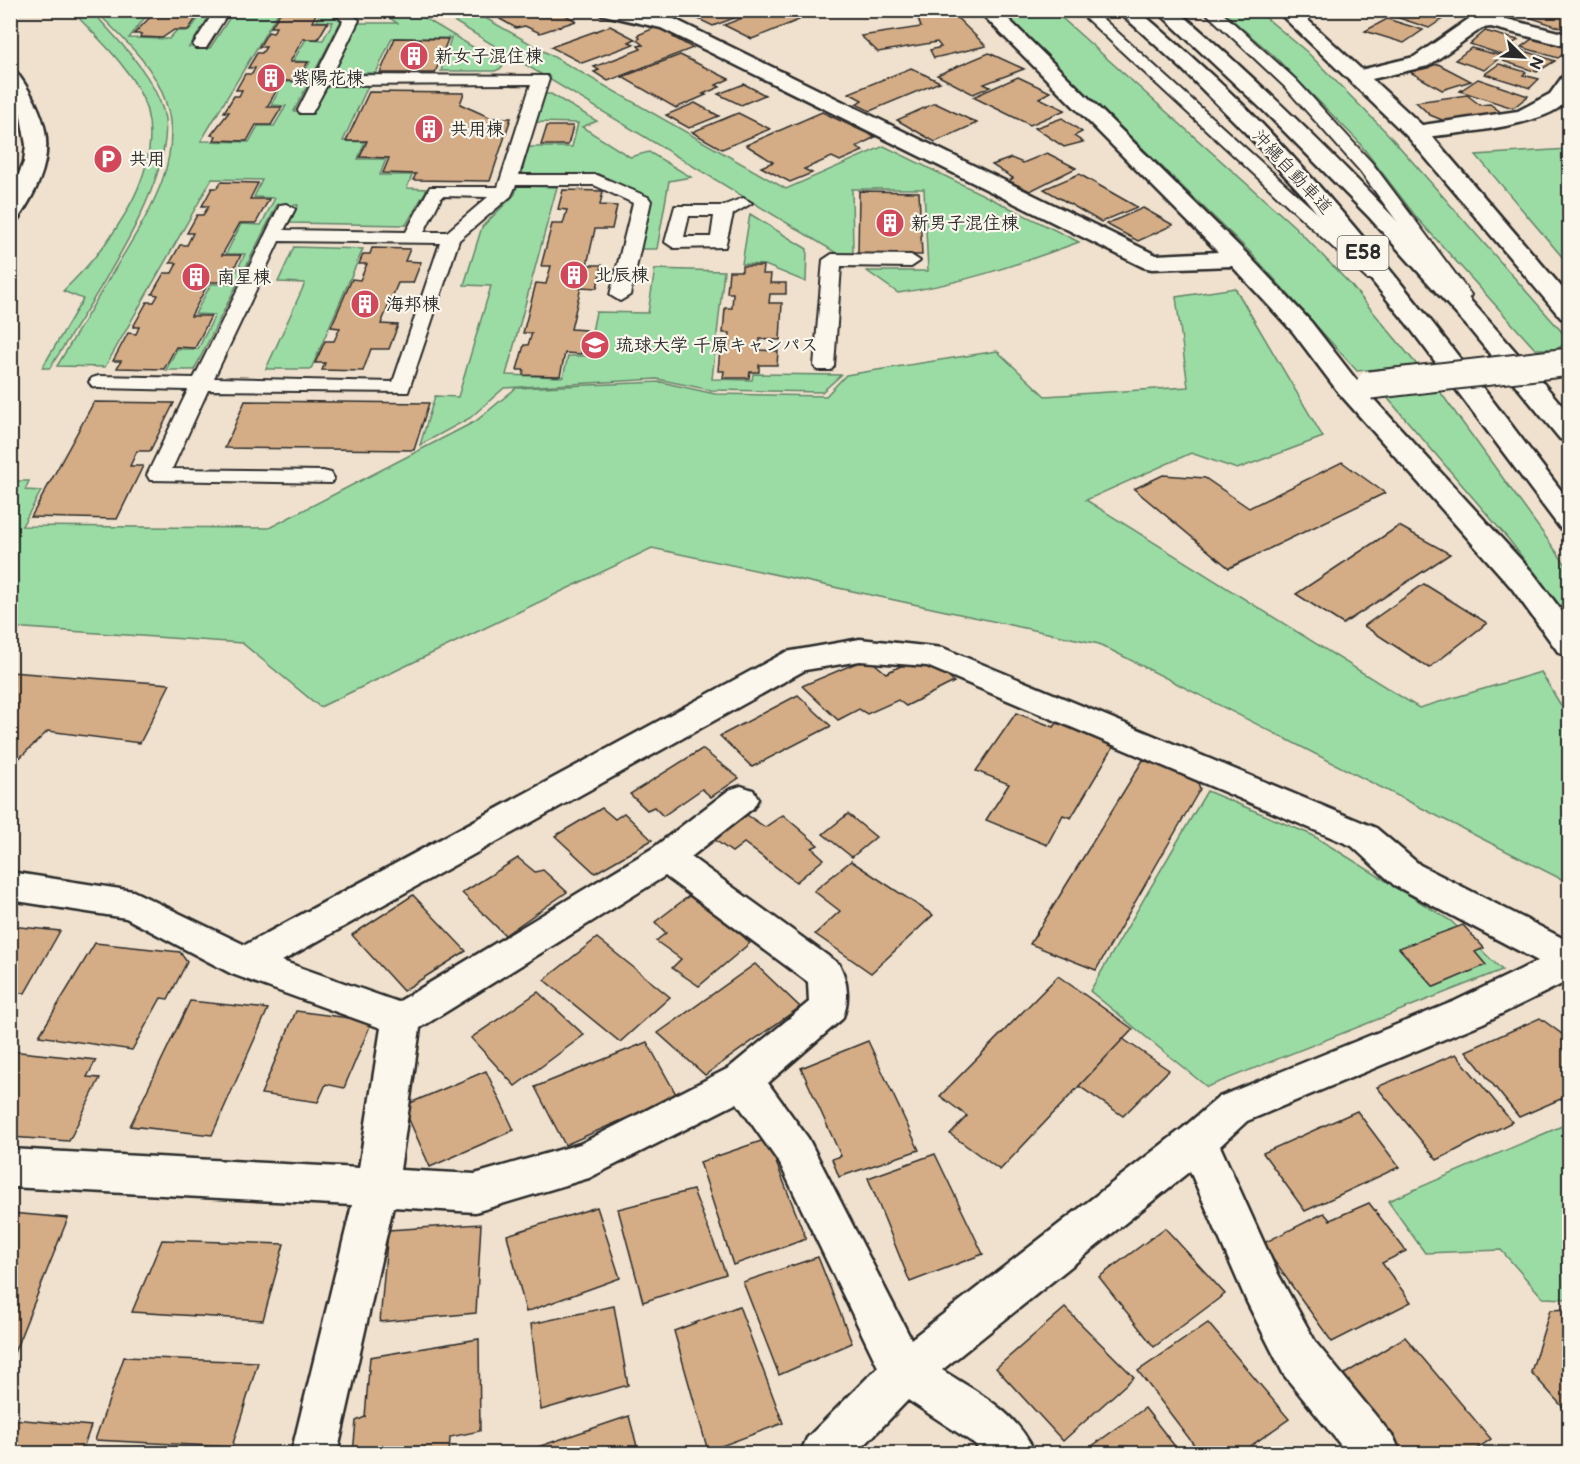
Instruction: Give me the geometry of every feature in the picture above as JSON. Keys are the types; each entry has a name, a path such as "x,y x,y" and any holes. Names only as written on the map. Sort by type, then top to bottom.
{"main road":[{"path":"607,10 667,23 1152,262 1238,258"},
{"path":"987,10 1238,258 1359,386 1522,580 1569,645"},
{"name":"沖縄自動車道","path":"1126,10 1231,108 1337,219 1569,522"},
{"name":"沖縄自動車道","path":"1165,10 1331,163 1502,350 1569,433"},
{"path":"1285,10 1359,76 1416,132 1569,313"},
{"path":"1359,76 1421,62 1477,22 1491,21 1569,41"},
{"path":"10,77 30,105 37,124 37,150 28,180 10,214"},
{"path":"1416,132 1524,117 1557,98 1569,80"},
{"path":"1359,386 1569,362"},
{"path":"245,963 797,660 860,650 932,656 1364,837 1407,875 1569,961"},
{"path":"402,1019 666,858 741,799"},
{"path":"10,1168 475,1193 590,1160 743,1080 828,1008 826,975 666,858"},
{"path":"10,886 133,905 245,963 402,1019"},
{"path":"823,1454 904,1372 1197,1141 1233,1109 1469,1012 1569,961"},
{"path":"314,1454 377,1187 402,1019"},
{"path":"743,1080 794,1151 904,1372 991,1428 1012,1454"},
{"path":"1197,1141 1262,1287 1300,1359 1378,1454"}],"lane":[{"path":"201,45 223,10"},
{"path":"306,110 351,20 337,10"},
{"path":"1084,10 1400,300"},
{"path":"1210,10 1290,83 1366,167 1502,350"},
{"path":"99,382 401,388 450,238 507,186 541,79 322,80"},
{"path":"412,238 436,191 597,180 642,201 620,295"},
{"path":"724,211 743,203"},
{"path":"286,209 158,475 323,478"},
{"path":"272,235 450,238"},
{"path":"824,366 831,260 911,261"}],"green space":[{"path":"378,10 413,11 503,65 502,68 495,71 441,71 451,38 392,38 376,73 334,73 358,23 397,23"},
{"path":"72,11 92,11 142,69 163,110 165,137 159,169 127,242 50,368 42,368 83,299 63,291 82,272 119,224 134,198 145,170 150,142 148,114 137,87 115,57"},
{"path":"96,11 150,11 129,38 169,39 176,31 189,31 204,11 214,11 189,47 210,48 234,11 279,11 201,141 249,142 258,126 274,126 286,106 271,105 284,82 299,82 310,62 293,61 306,39 323,40 333,22 316,21 321,11 329,11 342,19 294,111 314,111 327,86 368,86 343,141 365,142 358,159 386,159 380,175 412,175 407,188 427,189 406,225 290,223 298,205 277,205 194,370 166,370 177,349 198,349 215,315 195,314 211,284 230,284 245,254 226,254 241,224 261,225 275,198 254,197 262,180 212,179 105,367 57,366 148,212 166,168 170,146 170,123 160,87 135,52"},
{"path":"437,11 473,11 786,189 884,146 1079,242 990,272 898,293 867,271 928,271 924,189 852,189 853,253 838,254"},
{"path":"1001,11 1054,11 1295,227 1350,284 1417,365 1357,371 1251,253"},
{"path":"1222,11 1258,11 1307,52 1389,135 1569,340 1557,349 1535,349 1417,218 1357,140 1273,55"},
{"path":"544,94 551,94 597,121 582,127 630,157 649,152 691,177 669,181 657,249 640,249 649,201 621,187 526,175 522,172 529,147 572,147 578,123 535,122"},
{"path":"1570,149 1569,265 1476,155"},
{"path":"517,186 557,187 506,375 563,377 568,356 587,356 596,312 648,313 655,269 724,271 712,379 752,380 753,374 841,375 822,392 711,390 657,379 504,388 470,418 420,445 435,396 458,397 491,286 464,285 482,227 515,194"},
{"path":"750,214 807,249 806,282 765,265 742,264"},
{"path":"294,247 363,249 311,369 266,369 305,283 278,282"},
{"path":"1235,288 1323,437 1237,469 1191,453 1086,500 1419,708 1541,672 1569,719 1569,883 1099,644 652,548 320,707 242,643 11,627 11,481 29,481 25,490 41,491 22,526 269,528 476,421 516,388 661,382 715,394 826,396 846,375 997,351 1045,396 1188,387 1176,297"},
{"path":"1438,389 1569,569 1569,619 1510,541 1385,395"},
{"path":"1207,791 1312,835 1451,921 1502,970 1207,1087 1090,991"},
{"path":"1569,1123 1569,1299 1543,1298 1501,1250 1425,1253 1388,1201"}],"building":[{"path":"152,10 202,10 188,30 174,30 162,38 140,37 142,34 134,34 154,13"},
{"name":"紫陽花棟","path":"285,10 318,10 312,22 328,22 318,39 303,39 290,62 308,62 297,81 282,81 267,107 282,107 271,125 256,125 247,141 214,140 216,136 211,135 229,112 224,112 234,96 239,96 242,90 236,90 245,74 252,74 255,68 248,68 257,53 262,53 266,47 259,47 268,32 273,33 276,27 271,27 280,13"},
{"path":"498,10 557,10 576,21 540,33 525,26 516,28 500,19 507,16"},
{"path":"693,10 755,10 713,26 686,13"},
{"path":"763,10 780,10 799,20 752,39 724,25"},
{"path":"949,10 986,46 934,58 930,50 941,47 937,42 878,52 861,36 921,27 917,16"},
{"path":"1403,10 1422,10 1444,18 1429,28 1393,16"},
{"path":"1426,10 1457,10 1447,17"},
{"path":"1537,10 1570,13 1570,31 1529,17"},
{"path":"1387,19 1423,30 1404,43 1365,31"},
{"path":"661,25 680,34 673,37 693,48 608,81 594,72 599,70 594,67 641,49 638,46 643,45 637,40 640,38 638,35"},
{"path":"610,26 635,39 629,42 634,44 582,63 551,47"},
{"path":"1485,31 1518,40 1511,45 1517,47 1506,56 1470,44"},
{"path":"1536,36 1570,45 1570,49 1558,58 1521,47"},
{"name":"新女子混住棟","path":"395,38 448,39 435,73 380,73"},
{"path":"1471,48 1502,56 1484,70 1455,60"},
{"path":"1519,49 1555,61 1537,72 1503,61"},
{"path":"989,53 1024,69 984,84 990,87 973,94 937,75"},
{"path":"680,55 729,79 716,85 720,87 703,94 706,95 676,108 622,77"},
{"path":"1438,64 1471,81 1442,90 1410,72"},
{"path":"1499,64 1526,72 1523,75 1539,79 1530,88 1485,74"},
{"path":"911,68 940,82 870,111 856,104 862,100 849,93"},
{"path":"1018,77 1050,92 1039,98 1065,110 1030,125 973,97"},
{"path":"1478,79 1528,96 1513,108 1460,91"},
{"path":"744,84 765,95 741,105 718,94"},
{"name":"共用棟","path":"369,92 464,93 460,104 491,118 511,118 490,181 413,180 416,174 383,173 389,158 360,157 367,141 346,141"},
{"path":"1467,95 1480,105 1490,104 1502,113 1447,122 1430,115 1416,102"},
{"path":"695,103 719,116 689,128 666,115"},
{"path":"935,103 977,123 935,142 897,120"},
{"path":"822,112 875,137 856,147 863,151 840,161 832,157 804,169 812,173 790,182 761,167 773,162 746,145"},
{"path":"738,113 770,129 722,149 692,132"},
{"path":"1062,118 1082,132 1074,136 1083,142 1064,147 1035,128"},
{"path":"547,126 573,126 568,145 541,145"},
{"path":"1047,153 1076,168 1030,191 1009,181 1013,178 992,165 1011,158 1023,163"},
{"path":"1079,174 1137,207 1101,222 1044,189"},
{"name":"南星棟","path":"221,182 258,183 250,199 269,199 256,223 240,223 222,255 241,255 227,282 209,282 191,316 211,316 195,348 176,347 164,369 117,368 121,361 113,361 128,333 136,334 139,327 133,327 147,302 154,302 158,295 152,294 164,273 172,273 177,263 170,263 180,245 187,245 193,233 187,233 197,215 203,215 209,206 202,206 212,188 217,188"},
{"name":"北辰棟","path":"563,190 603,191 600,205 617,206 612,229 595,229 587,265 602,265 597,288 581,287 571,329 586,330 581,354 565,353 560,376 523,375 524,370 517,370 524,345 528,345 532,333 523,333 536,283 546,284 551,266 541,266 552,224 563,224 567,210 558,209"},
{"name":"新男子混住棟","path":"859,191 919,192 922,255 858,254"},
{"path":"1143,208 1173,225 1138,241 1106,224"},
{"name":"海邦棟","path":"372,248 410,249 405,261 421,262 413,283 398,283 381,324 398,325 389,349 371,349 363,371 322,370 325,363 315,363 325,341 334,341 340,328 331,327 352,279 360,280 367,264 359,264 363,254 370,254"},
{"path":"742,266 763,266 762,274 771,274 770,283 786,283 786,294 770,294 769,303 782,303 780,340 760,339 759,350 778,351 777,365 759,365 759,372 750,372 749,378 723,378 724,371 718,371 720,350 728,350 730,333 723,333 725,308 732,308 733,293 727,293 729,271 742,271"},
{"path":"245,401 429,403 414,450 225,448"},
{"path":"94,402 174,403 150,451 137,451 130,466 143,466 117,519 31,517"},
{"path":"1342,462 1385,493 1229,568 1134,489 1163,475 1205,478 1249,508"},
{"path":"1399,526 1450,554 1343,624 1296,594"},
{"path":"1424,584 1487,623 1429,668 1364,626"},
{"path":"922,656 954,682 906,706 898,700 867,714 859,709 838,720 802,686 868,658 886,673"},
{"path":"10,672 170,684 140,743 48,731 10,767"},
{"path":"798,695 831,726 752,767 720,736"},
{"path":"1016,713 1054,727 1057,723 1115,744 1071,818 1063,815 1047,845 986,820 1009,784 976,771"},
{"path":"702,749 739,778 711,797 702,789 663,816 654,807 647,810 630,794"},
{"path":"1143,760 1197,779 1200,789 1096,970 1030,944"},
{"path":"602,808 615,819 624,813 652,840 595,873 555,836"},
{"path":"848,814 876,837 852,857 823,834"},
{"path":"747,815 765,827 783,815 818,845 812,848 824,859 796,882 744,843 732,852 715,840"},
{"path":"518,858 535,872 543,870 567,892 505,935 462,893"},
{"path":"851,861 933,915 871,973 815,934 840,911 814,891"},
{"path":"413,895 466,951 403,991 352,935"},
{"path":"689,896 699,903 704,900 745,931 741,934 750,943 699,986 672,968 681,959 656,941 666,933 655,922"},
{"path":"1463,925 1484,948 1475,952 1486,965 1434,987 1399,948"},
{"path":"10,926 60,931 25,993 10,992"},
{"path":"597,938 670,997 620,1042 544,980"},
{"path":"95,943 180,952 187,962 168,999 161,998 132,1050 39,1036"},
{"path":"755,964 800,1007 705,1075 658,1033"},
{"path":"1058,976 1133,1029 1000,1170 950,1134 967,1116 940,1096"},
{"path":"538,992 584,1035 515,1086 471,1038"},
{"path":"190,1001 268,1009 212,1135 130,1126"},
{"path":"296,1011 372,1021 344,1088 326,1084 318,1102 261,1094"},
{"path":"1540,1018 1570,1040 1570,1047 1564,1050 1570,1057 1570,1095 1519,1117 1466,1051"},
{"path":"1123,1039 1169,1070 1123,1116 1079,1086"},
{"path":"868,1041 919,1150 839,1177 832,1159 841,1156 801,1068"},
{"path":"647,1042 677,1096 565,1145 535,1087"},
{"path":"10,1051 96,1060 87,1077 100,1078 69,1141 10,1137"},
{"path":"1456,1054 1512,1122 1437,1160 1377,1087"},
{"path":"486,1071 514,1130 430,1167 403,1106"},
{"path":"1357,1111 1399,1167 1305,1211 1263,1153"},
{"path":"767,1139 806,1239 733,1265 700,1162"},
{"path":"935,1154 983,1254 910,1282 868,1178"},
{"path":"693,1190 726,1274 643,1302 618,1209"},
{"path":"1369,1203 1406,1251 1382,1263 1411,1302 1332,1342 1262,1244 1324,1213 1330,1220"},
{"path":"597,1207 620,1278 526,1312 507,1235"},
{"path":"10,1214 68,1218 10,1363"},
{"path":"481,1224 476,1313 380,1322 388,1230"},
{"path":"1165,1228 1225,1294 1154,1347 1099,1277"},
{"path":"162,1240 284,1244 263,1320 132,1312"},
{"path":"818,1257 852,1343 779,1375 743,1282"},
{"path":"614,1306 628,1385 541,1410 531,1324"},
{"path":"739,1306 783,1423 708,1451 674,1331"},
{"path":"1065,1308 1134,1377 1063,1441 996,1368"},
{"path":"1570,1309 1570,1415 1531,1372 1550,1310"},
{"path":"1208,1323 1289,1419 1239,1454 1201,1454 1138,1371"},
{"path":"1405,1337 1491,1439 1469,1454 1397,1454 1338,1378"},
{"path":"479,1339 480,1431 450,1437 449,1454 353,1454 356,1421 365,1417 370,1357"},
{"path":"124,1357 258,1362 232,1447 95,1440"},
{"path":"1145,1408 1181,1454 1081,1454"},
{"path":"629,1416 639,1454 517,1454"},
{"path":"13,1419 91,1426 81,1454 10,1454"}],"place":[{"name":"新女子混住棟","path":"414,56"},
{"name":"紫陽花棟","path":"271,78"},
{"name":"共用棟","path":"429,129"},
{"name":"共用","path":"108,159"},
{"name":"新男子混住棟","path":"890,223"},
{"name":"北辰棟","path":"574,275"},
{"name":"南星棟","path":"196,277"},
{"name":"海邦棟","path":"365,304"},
{"name":"琉球大学 千原キャンパス","path":"595,345"}]}
